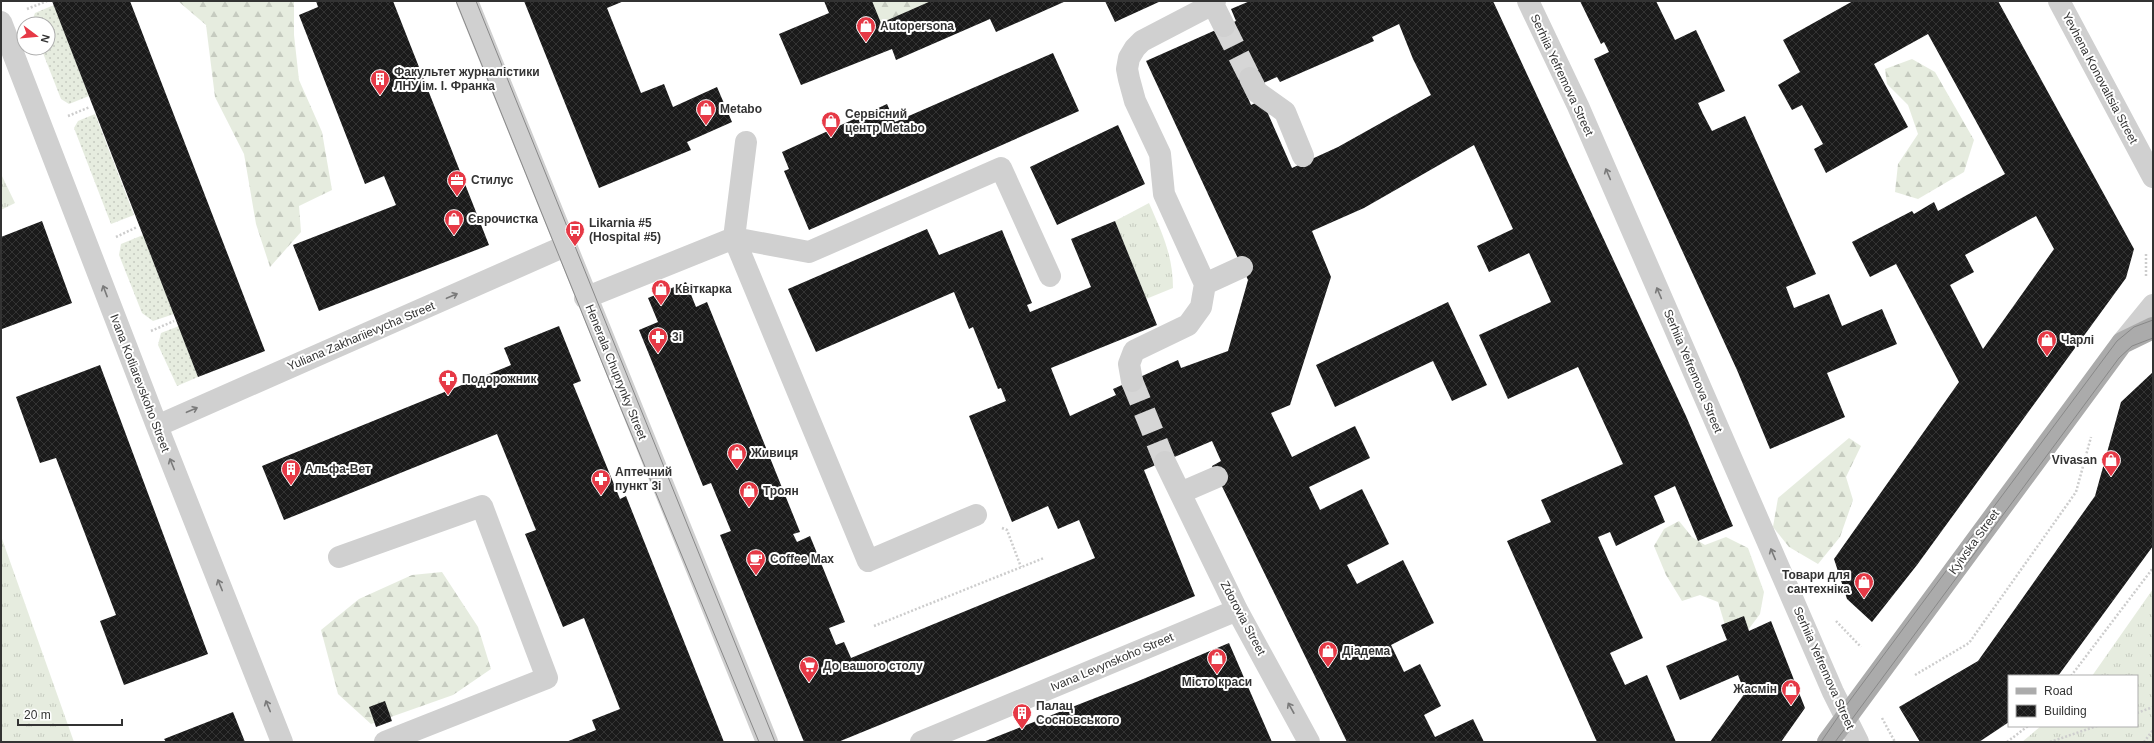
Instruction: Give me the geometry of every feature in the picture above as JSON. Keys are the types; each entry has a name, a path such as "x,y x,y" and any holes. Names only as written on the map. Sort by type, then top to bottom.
{"main road":[{"name":"Kyivska Street","path":"1828,742 2122,343 2153,328"}],"street":[{"name":"Henerala Chuprynky Street","path":"466,1 767,742"},
{"name":"Serhiia Yefremova Street","path":"1528,1 1578,106 1845,718 1858,742"},
{"name":"Yevhena Konovaltsia Street","path":"2059,1 2153,177"},
{"path":"1132,381 1129,364 1134,352 1188,325 1201,307 1205,284 1164,194 1160,154 1135,101 1127,69 1129,58 1142,41 1214,3 1224,26"},
{"name":"Ivana Kotliarevskoho Street","path":"1,22 157,426 282,742"},
{"path":"1250,78 1257,92 1285,112 1303,156"},
{"path":"746,142 734,238 868,561 976,515"},
{"path":"586,298 734,238 809,252 1001,168 1050,276"},
{"name":"Yuliana Zakhariievycha Street","path":"157,426 565,246"},
{"path":"1205,284 1242,267"},
{"name":"Kyivska Street","path":"2122,343 2153,306"},
{"name":"Zdorovia Street","path":"1165,462 1237,610 1310,742"},
{"path":"1180,493 1217,477"},
{"path":"339,557 482,506 547,678 385,742"},
{"name":"Ivana Levynskoho Street","path":"921,742 1237,610"}],"path":[{"path":"23,11 47,1"},
{"path":"65,117 90,107"},
{"path":"111,239 137,227"},
{"path":"146,333 174,321"},
{"path":"1909,679 1969,643 2076,492 2092,432"},
{"path":"1007,530 1021,567"},
{"path":"874,626 1044,558"},
{"path":"2072,675 2153,568"},
{"path":"2138,713 2153,707"},
{"path":"1880,714 1895,742"},
{"path":"2007,742 2027,727"},
{"path":"2050,742 2095,727"},
{"path":"2144,742 2153,730"}],"green space":[{"path":"178,1 294,1 294,35 299,80 322,132 332,190 299,206 301,232 270,267 256,224 244,154 215,97 206,25"},
{"path":"872,1 969,1 899,45 872,18"},
{"path":"54,5 89,96 69,104 61,99 44,56 56,56 56,16 34,16 35,13"},
{"path":"1912,59 1935,72 1974,140 1964,172 1918,199 1895,192 1898,164 1918,134 1908,105 1887,84 1885,69"},
{"path":"95,114 134,215 111,224 74,128 78,121"},
{"path":"1,174 15,203 1,210"},
{"path":"1149,203 1166,244 1173,276 1173,288 1146,299 1115,221"},
{"path":"143,235 174,314 153,321 142,313 119,255 121,244"},
{"path":"179,326 198,377 177,386 158,345 161,333"},
{"path":"1849,438 1861,446 1846,477 1853,500 1840,537 1818,564 1789,547 1773,527 1778,498"},
{"path":"1679,521 1692,537 1705,545 1726,537 1748,548 1764,592 1760,614 1748,630 1725,625 1718,602 1700,595 1682,601 1666,575 1654,546 1664,529"},
{"path":"1,536 74,742 1,742"},
{"path":"442,572 478,627 491,669 453,695 371,724 338,694 321,630 359,599 412,575"},
{"path":"2153,589 2153,742 2022,742 2040,727 2138,727 2138,675 2093,675"}],"building":[{"path":"52,1 130,1 265,351 198,377"},
{"path":"316,1 393,1 489,245 319,311 293,245 396,205 384,176 365,184 299,15 318,7"},
{"path":"524,1 624,1 607,8 641,93 664,84 673,107 717,87 732,122 687,142 691,150 599,188"},
{"path":"824,1 872,1 881,23 931,1 1066,1 996,32 990,19 896,60 892,49 801,85 779,34 829,13"},
{"path":"1105,1 1161,1 1115,22"},
{"path":"1250,1 1493,1 1686,416 1733,526 1698,541 1675,486 1654,496 1665,522 1616,546 1610,532 1598,537 1643,638 1610,653 1625,685 1647,675 1676,742 1597,742 1507,541 1551,522 1541,500 1623,464 1578,367 1508,399 1479,335 1551,302 1529,253 1489,272 1477,246 1513,229 1474,145 1364,208 1312,231 1331,277 1290,405 1271,413 1292,457 1355,426 1370,458 1309,487 1320,510 1362,489 1389,544 1347,565 1357,584 1403,560 1434,623 1391,645 1404,672 1420,664 1441,706 1424,715 1435,737 1473,719 1484,742 1347,742 1212,466 1221,461 1212,441 1144,470 1195,596 838,742 804,742 720,535 731,531 711,483 703,486 639,330 658,322 648,298 686,282 696,307 707,302 800,532 793,534 797,542 810,536 845,622 829,628 836,645 844,642 851,658 1095,558 1079,520 1058,529 1048,506 1012,522 969,416 1006,401 1001,388 998,389 973,327 969,329 954,292 816,352 788,289 927,229 939,255 1002,230 1032,303 1027,305 1030,312 1091,287 1071,239 1115,221 1157,325 1051,368 1070,416 1116,395 1113,389 1178,360 1181,368 1228,351 1248,280 1146,61 1236,21 1231,9","holes":["1399,24 1413,59 1431,95 1338,147 1292,168 1262,100 1251,105 1241,82 1261,84 1277,77 1280,82 1374,41 1372,37"]},
{"path":"1580,1 1656,1 1675,40 1696,30 1725,91 1698,103 1703,114 1712,131 1745,116 1816,274 1786,287 1794,308 1829,294 1842,326 1882,309 1897,344 1827,373 1845,417 1770,449 1737,370 1594,59 1609,52 1604,42 1601,44"},
{"path":"1853,1 1998,1 2134,249 2126,278 1917,565 1872,622 1847,599 1834,559 1959,382 1896,264 1870,277 1852,242 1912,211 1914,214 1934,202 1938,211 2005,174 1928,34 1874,64 1908,127 1826,173 1814,149 1823,144 1802,105 1792,110 1778,85 1800,72 1783,40","holes":["2036,216 2054,249 1983,349 1950,285 1974,272 1965,255"]},
{"path":"1053,53 1079,111 809,230 784,171 789,169 782,152 887,104 895,122"},
{"path":"1118,125 1145,184 1057,225 1030,167"},
{"path":"42,221 72,303 2,329 1,237"},
{"path":"1448,302 1487,385 1452,401 1433,361 1335,407 1316,365"},
{"path":"559,326 581,381 573,384 620,499 626,496 724,742 566,742 596,730 592,720 620,709 584,618 563,627 525,534 536,530 497,434 284,520 262,466 511,365 504,348"},
{"path":"100,365 208,654 124,685 100,621 116,615 56,458 40,463 16,397"},
{"path":"2153,372 2153,546 2059,675 2008,675 2008,723 1979,742 1920,742 1899,707 1978,661 2095,496 2121,402"},
{"path":"1744,616 1749,631 1771,621 1805,708 1781,742 1710,742 1745,693 1738,675 1680,700 1666,666 1727,640 1721,625"},
{"path":"1229,643 1272,742 983,742 1136,682"},
{"path":"385,701 392,721 376,727 369,707"},
{"path":"233,712 245,742 166,742 164,739"}],"tunnel":[{"path":"1224,26 1250,78"},
{"path":"1132,381 1165,462"}],"tram line":[{"path":"456,1 612,387 759,742"},
{"path":"476,1 775,742"},
{"path":"1821,742 1842,711 2117,341 2134,327 2153,320"},
{"path":"1835,742 2119,358 2132,346 2153,338"}],"place":[{"name":"Autopersona","path":"866,43"},
{"name":"Факультет журналістики ЛНУ ім. І. Франка","path":"380,96"},
{"name":"Metabo","path":"706,126"},
{"name":"Сервісний центр Metabo","path":"831,138"},
{"name":"Стилус","path":"457,197"},
{"name":"Єврочистка","path":"454,236"},
{"name":"Likarnia #5 (Hospital #5)","path":"575,247"},
{"name":"Квіткарка","path":"661,306"},
{"name":"3i","path":"658,354"},
{"name":"Чарлі","path":"2047,357"},
{"name":"Подорожник","path":"448,396"},
{"name":"Живиця","path":"737,470"},
{"name":"Vivasan","path":"2111,477"},
{"name":"Альфа-Вет","path":"291,486"},
{"name":"Аптечний пункт 3і","path":"601,496"},
{"name":"Троян","path":"749,508"},
{"name":"Coffee Max","path":"756,576"},
{"name":"Товари для сантехніка","path":"1864,599"},
{"name":"Діадема","path":"1328,668"},
{"name":"Місто краси","path":"1217,675"},
{"name":"До вашого столу","path":"809,683"},
{"name":"Жасмін","path":"1791,706"},
{"name":"Палац Сосновського","path":"1022,730"}]}
